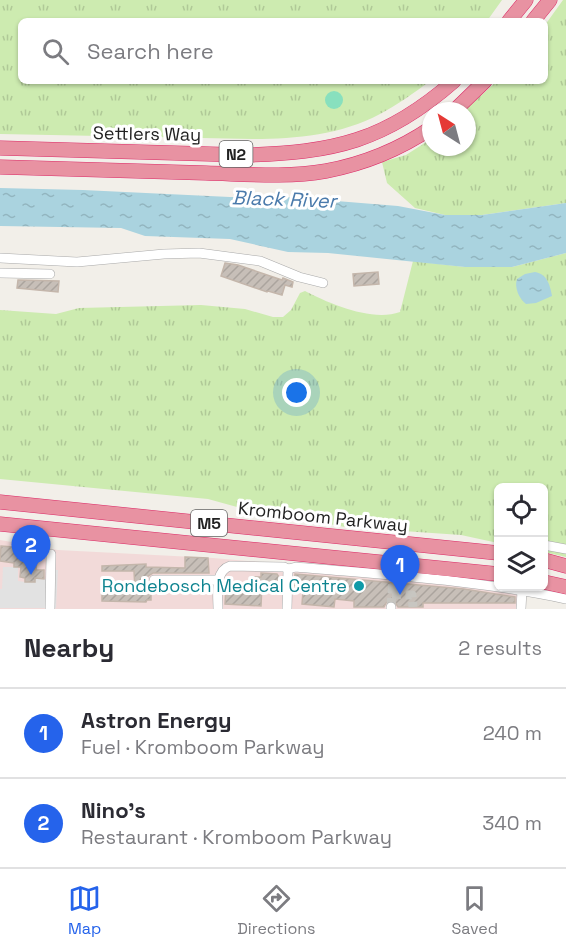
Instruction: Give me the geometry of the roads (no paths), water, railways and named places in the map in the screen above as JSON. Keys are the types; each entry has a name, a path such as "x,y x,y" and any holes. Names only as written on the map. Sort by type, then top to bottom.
{"highway":[{"path":"511,18 526,0"},
{"path":"535,18 550,0"},
{"name":"Settlers Way","path":"0,148 244,155 321,150 347,144 405,118 450,84"},
{"path":"463,102 481,84"},
{"name":"Settlers Way","path":"0,167 290,174 324,171 356,164 422,134"},
{"name":"Kromboom Parkway","path":"0,502 494,553"},
{"name":"M5","path":"0,524 494,574"},
{"path":"548,561 566,566"},
{"path":"548,583 566,587"}],"lane":[{"path":"0,258 77,262 199,253 260,261 300,277 323,283"},
{"path":"0,273 50,274"},
{"path":"548,546 566,549"},
{"path":"50,609 51,554"},
{"path":"218,609 219,580 222,570 230,566 288,569 296,567 393,577 425,577 494,586"},
{"path":"287,609 288,569"},
{"path":"154,580 219,580"},
{"path":"521,609 522,591"},
{"path":"527,591 566,599"}],"water":[{"name":"Black River","path":"0,188 287,197 398,206 445,215 482,215 566,203 566,253 512,267 465,267 328,253 288,252 230,239 145,236 121,228 0,226"},
{"path":"535,272 545,278 552,296 536,303 526,304 518,293 517,279"}],"tunnel":[{"path":"391,607 393,579"},
{"path":"392,594 412,595 413,607"}],"place":[{"name":"Nino's","path":"31,575"},
{"name":"Rondebosch Medical Centre","path":"359,586"},
{"name":"Astron Energy","path":"400,595"}]}
